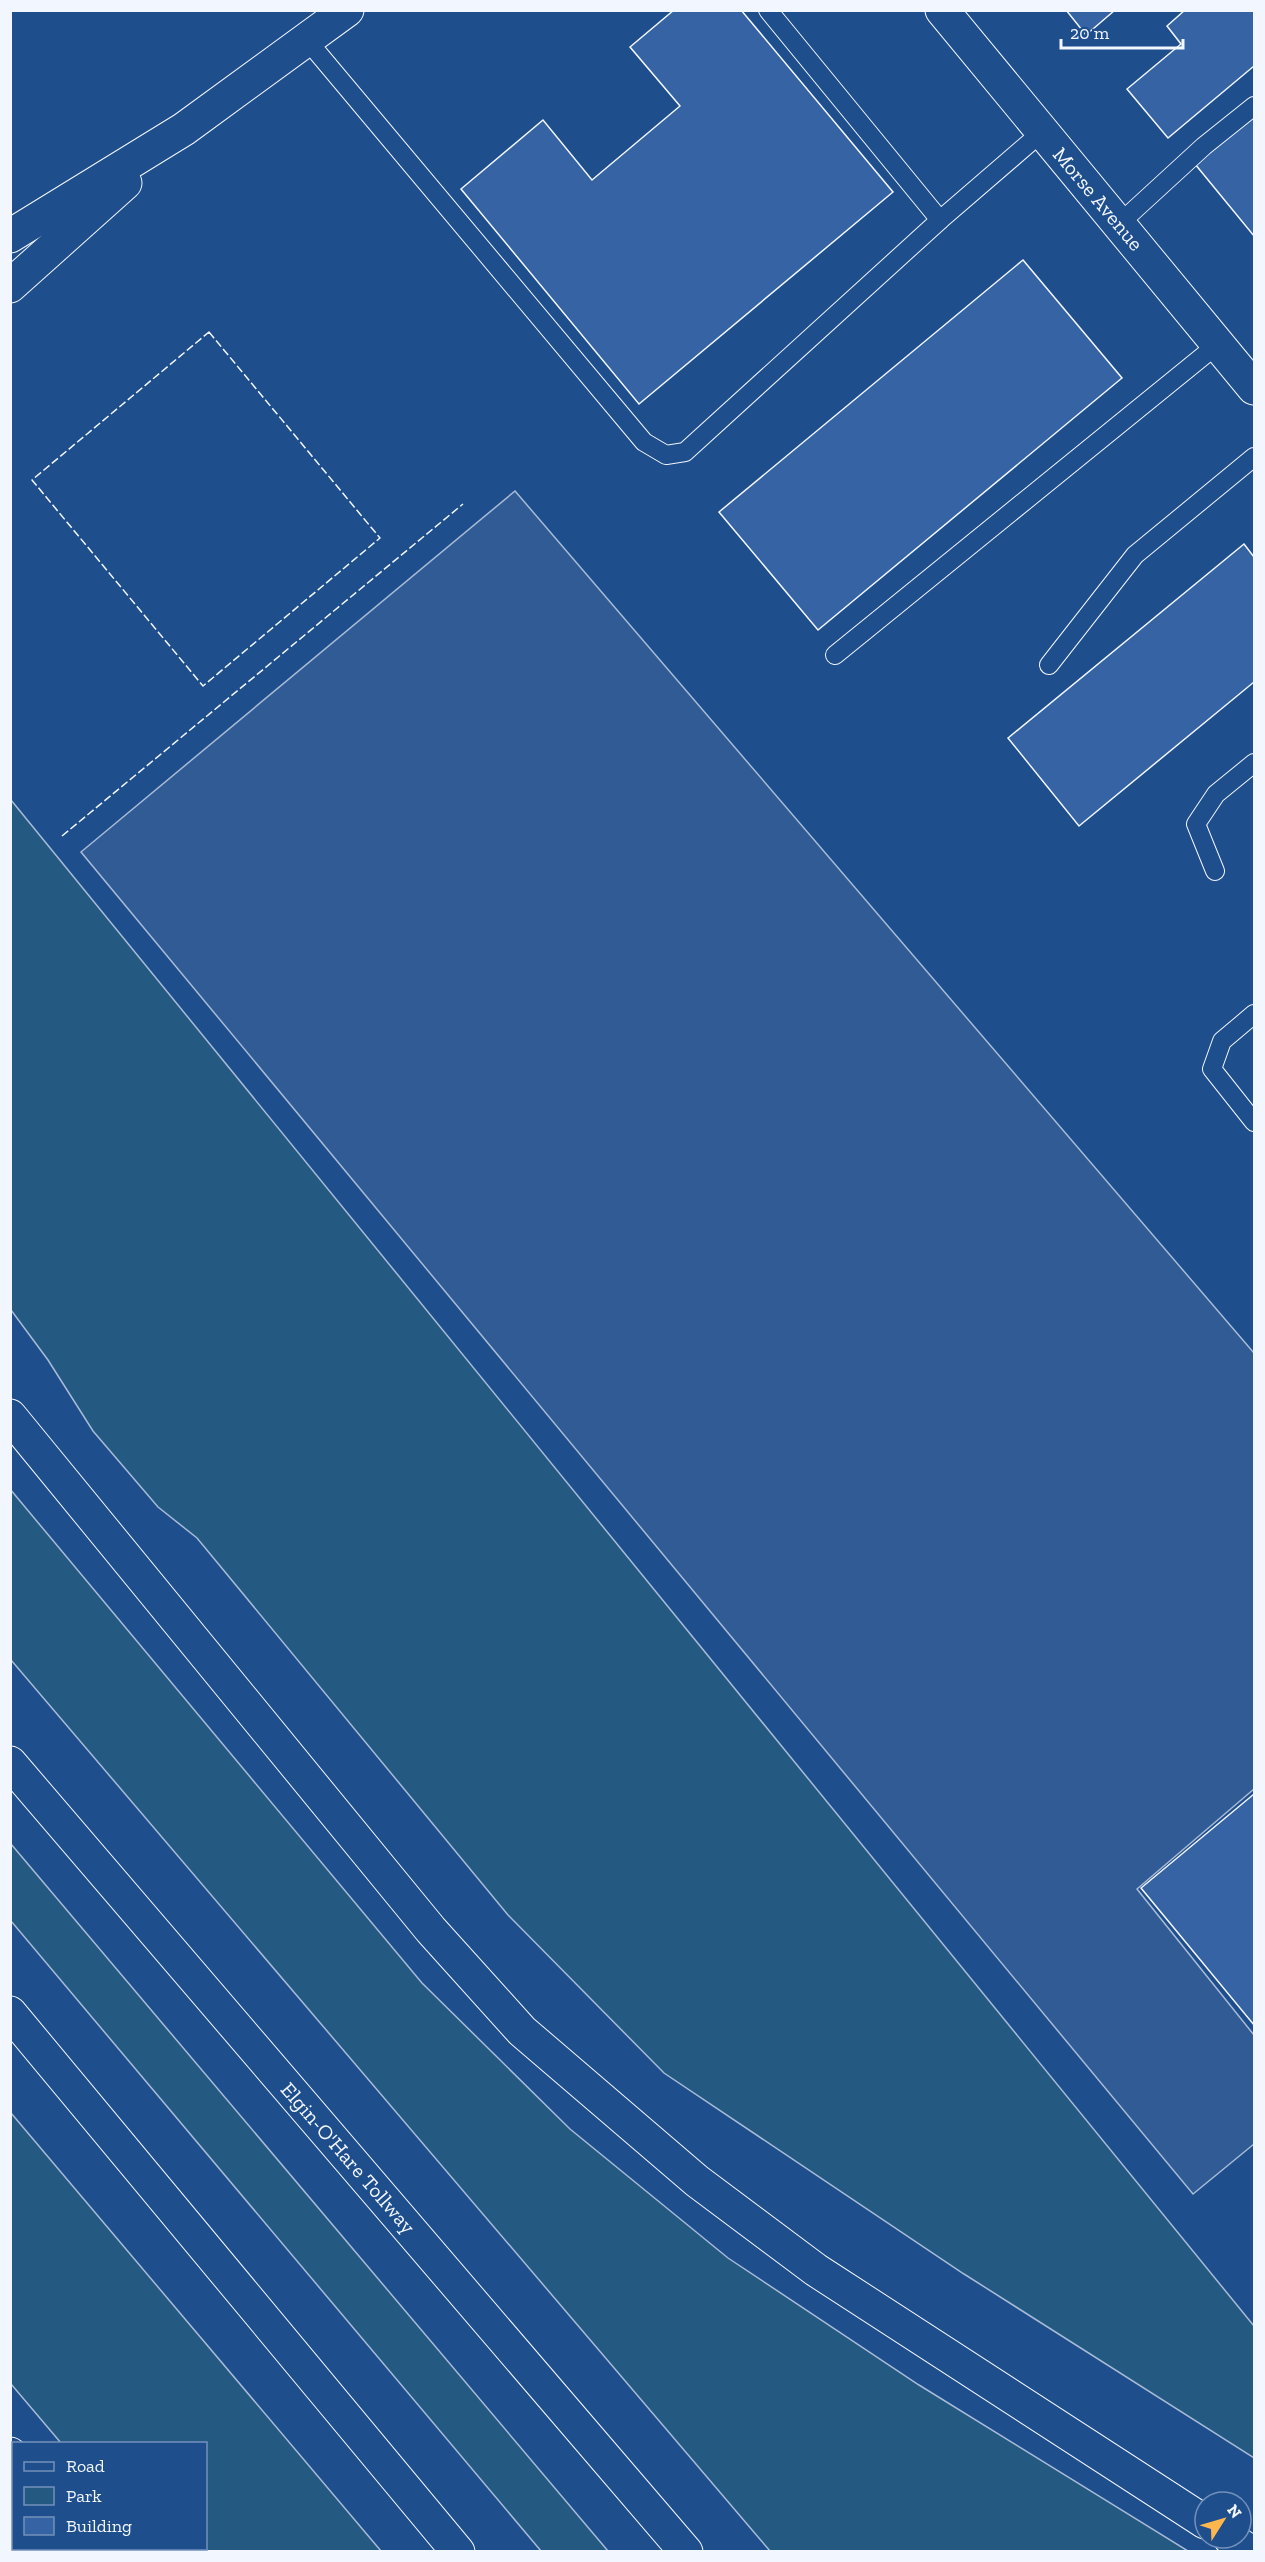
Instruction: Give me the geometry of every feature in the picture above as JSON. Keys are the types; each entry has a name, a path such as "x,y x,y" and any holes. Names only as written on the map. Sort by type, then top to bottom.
{"main road":[{"path":"10,236 184,129 347,10"},
{"name":"Morse Avenue","path":"942,10 1254,388"},
{"path":"10,286 184,129"},
{"path":"10,1416 431,1930 522,2031 697,2181 816,2270 1193,2514"},
{"path":"10,1744 75,1837"},
{"name":"Elgin-O'Hare Tollway","path":"10,1763 686,2552"},
{"path":"10,2013 458,2552"},
{"path":"10,2024 63,2078"}],"lane":[{"path":"768,10 940,220"},
{"path":"307,40 644,442 666,455 685,452 940,220 1042,132"},
{"path":"1119,224 1204,146 1254,106"},
{"path":"836,655 1218,344"},
{"path":"1049,664 1135,555 1254,457"},
{"path":"1215,871 1196,824 1216,794 1254,763"},
{"path":"1254,1014 1222,1041 1212,1069 1254,1122"}],"green space":[{"path":"11,800 1254,2326 1254,2458 964,2274 664,2073 508,1915 197,1538 158,1507 93,1431 48,1360 11,1310"},
{"path":"10,1489 422,1983 570,2129 728,2258 919,2385 1188,2551 770,2551 11,1660"},
{"path":"11,1844 608,2551 541,2551 11,1921"},
{"path":"11,2113 381,2551 152,2551 207,2550 207,2442 60,2442 11,2384"}],"shaded area":[{"path":"515,491 1254,1353 1254,1789 1137,1889 1254,2035 1254,2144 1193,2194 81,852"}],"building":[{"path":"674,10 741,10 893,192 639,404 461,189 543,120 592,180 680,106 630,47"},
{"path":"1066,10 1115,10 1086,35"},
{"path":"1185,10 1254,10 1254,66 1168,138 1127,89 1181,44 1167,26"},
{"path":"1254,115 1254,236 1195,164"},
{"path":"1023,260 1122,378 818,630 719,512"},
{"path":"1244,544 1254,557 1254,682 1079,826 1008,738"},
{"path":"1254,1794 1254,2025 1141,1888"}],"fence":[{"path":"209,332 380,538 203,686 32,480 209,332"},
{"path":"62,836 463,504"}]}
